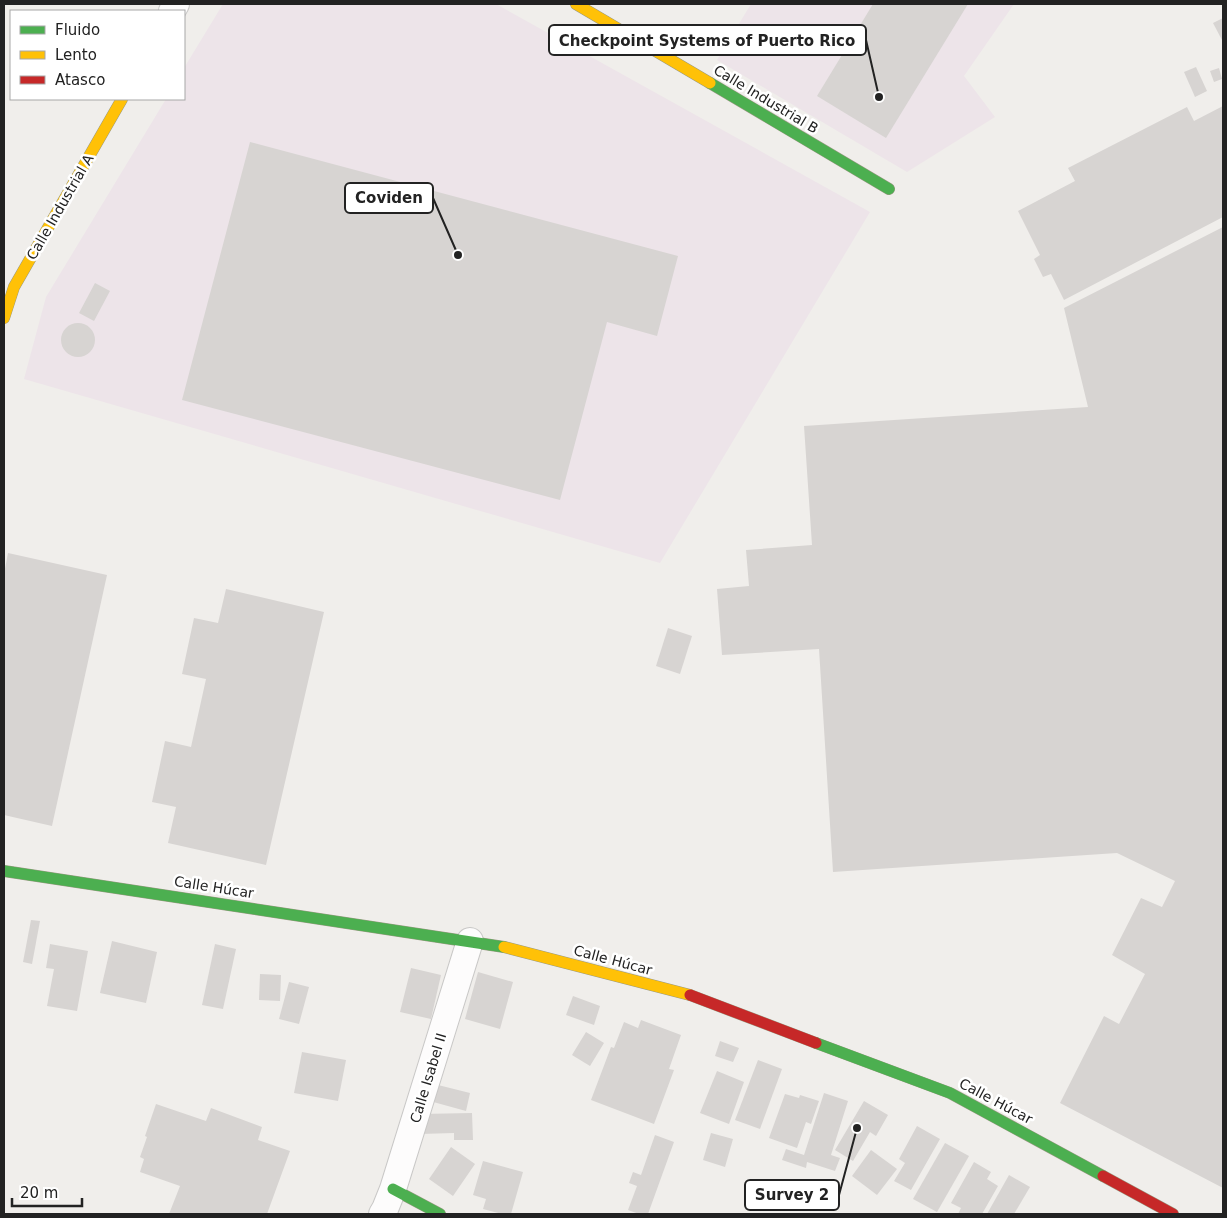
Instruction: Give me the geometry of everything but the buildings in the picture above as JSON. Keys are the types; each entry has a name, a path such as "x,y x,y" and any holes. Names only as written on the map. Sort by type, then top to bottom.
{"street":[{"name":"Calle Industrial B","path":"576,4 889,189"},
{"name":"Calle Industrial A","path":"4,318 14,287 121,100"},
{"name":"Calle Húcar","path":"4,871 500,946 692,996 950,1093 1174,1214"},
{"name":"Calle Isabel II","path":"382,1214 393,1189 470,941"},
{"path":"393,1189 440,1214"}],"shaded area":[{"path":"223,4 496,4 870,212 660,563 24,379 46,297 165,100 185,100 185,66"},
{"path":"751,4 1014,4 964,76 995,117 907,172 717,60"}],"traffic: fast":[{"path":"710,83 889,189"},
{"path":"4,871 504,947"},
{"path":"816,1043 950,1093 1103,1176"},
{"path":"393,1189 440,1214"}],"traffic: slow":[{"path":"576,4 710,83"},
{"path":"4,318 14,287 121,100"},
{"path":"504,947 690,995"}],"traffic: jam":[{"path":"690,995 816,1043"},
{"path":"1103,1176 1173,1214"}],"place":[{"name":"Checkpoint Systems of Puerto Rico","path":"879,97"},
{"name":"Coviden","path":"458,255"},
{"name":"Survey 2","path":"857,1128"}]}
